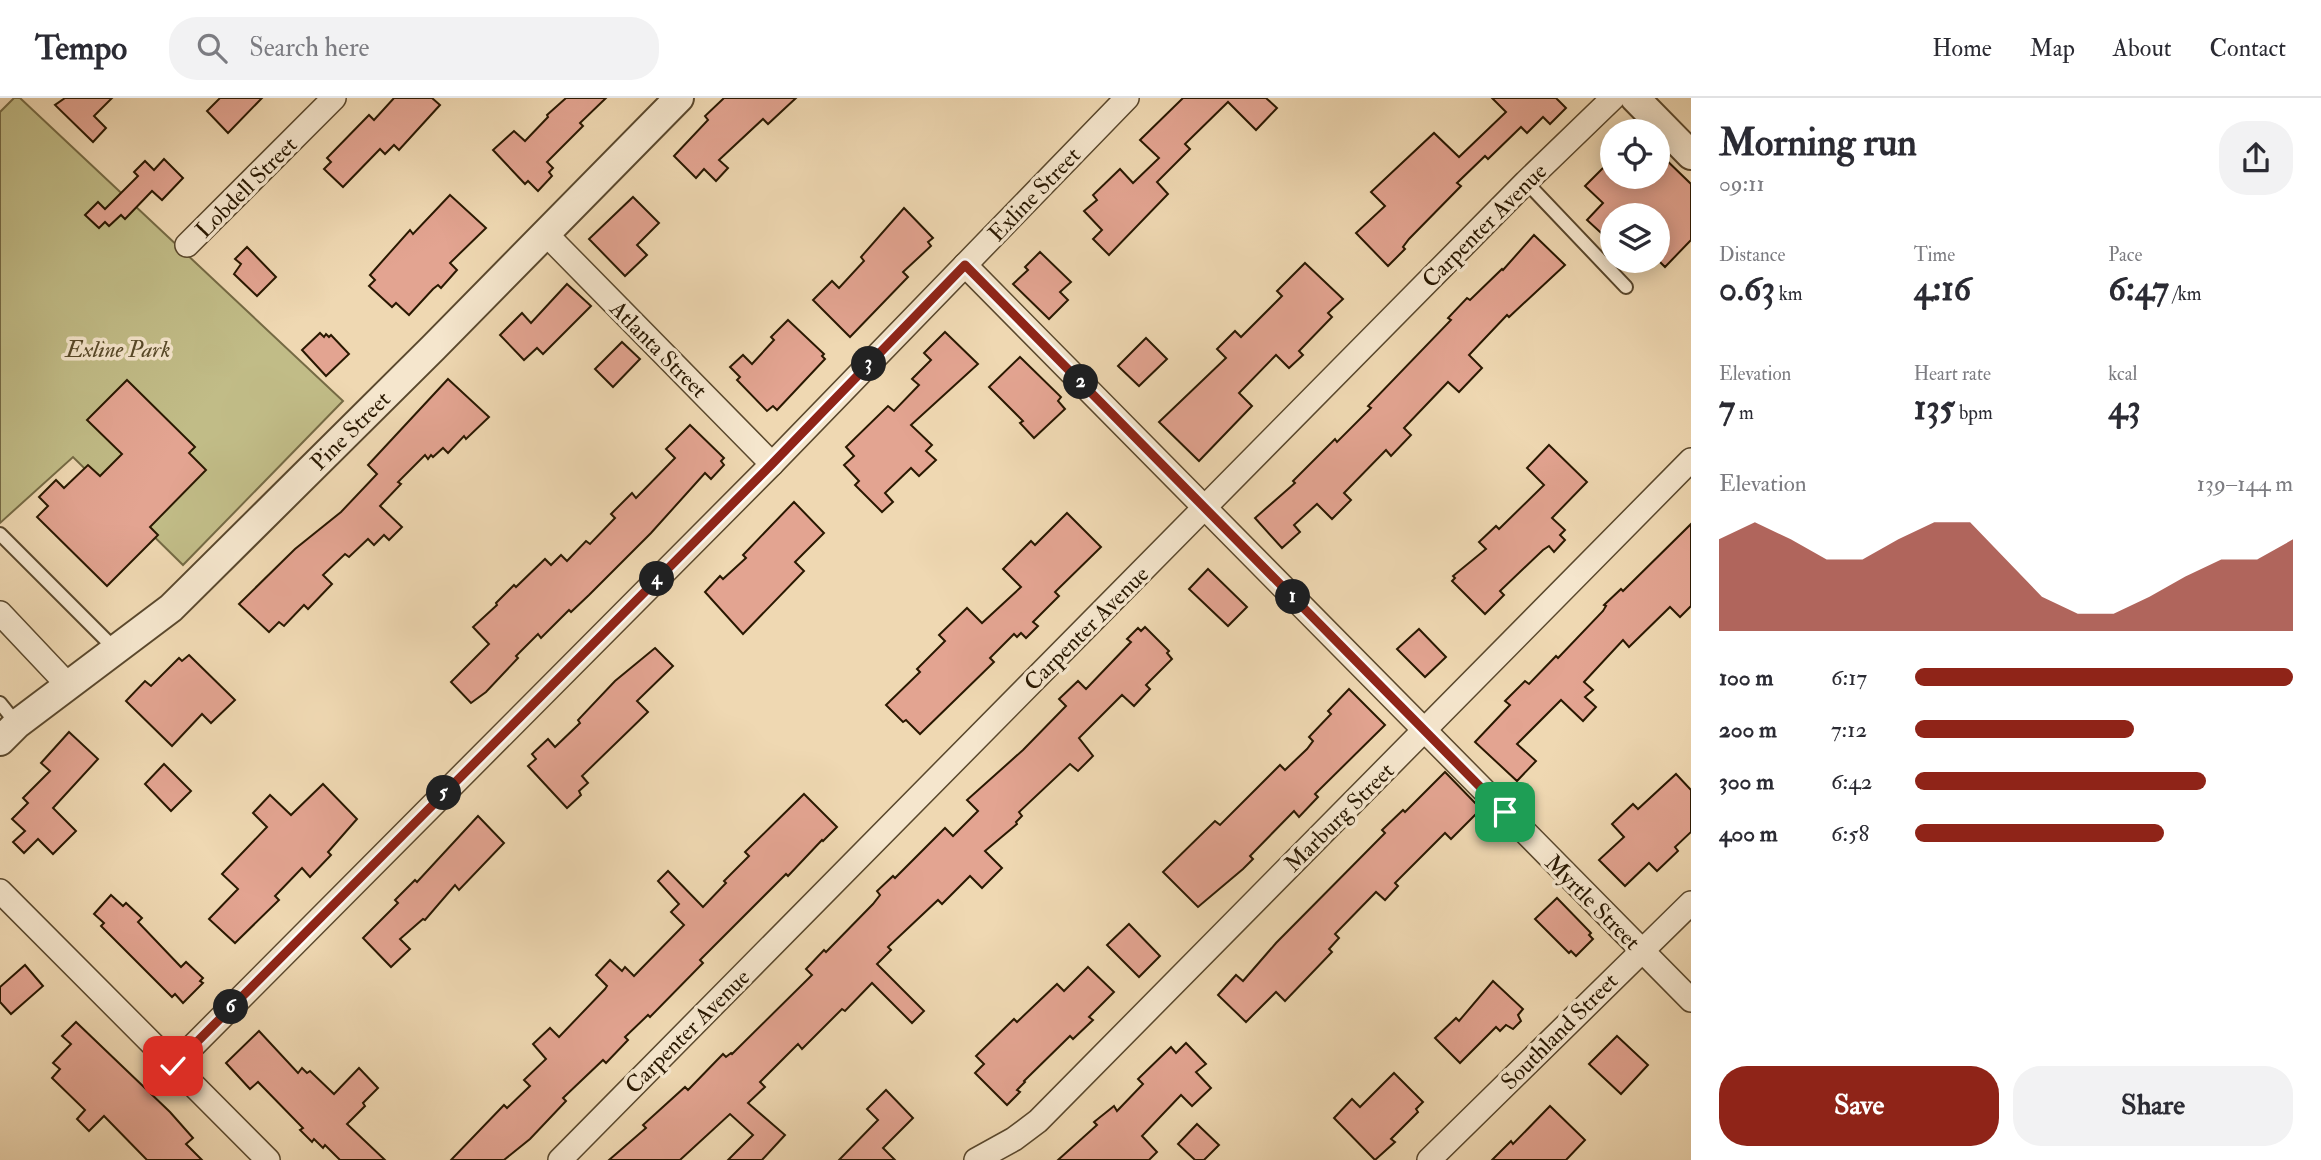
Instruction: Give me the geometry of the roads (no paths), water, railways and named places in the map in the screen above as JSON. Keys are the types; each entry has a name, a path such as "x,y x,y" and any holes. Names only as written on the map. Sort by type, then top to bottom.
{"street":[{"name":"Lobdell Street","path":"187,246 334,98"},
{"name":"Pine Street","path":"6,723 68,685 171,608 680,98"},
{"name":"Carpenter Avenue","path":"560,1160 1526,182 1613,98"},
{"path":"1635,98 1691,155"},
{"name":"Exline Street","path":"173,1066 772,464 965,265 1115,102"},
{"name":"Atlanta Street","path":"546,234 772,464"},
{"name":"Myrtle Street","path":"965,265 1691,1000"},
{"name":"Marburg Street","path":"976,1160 1014,1139 1038,1121 1691,460"},
{"path":"0,613 68,685"},
{"path":"0,891 268,1160"},
{"name":"Southland Street","path":"1429,1160 1691,903"}],"lane":[{"path":"1526,182 1626,287"},
{"path":"0,534 116,650"}],"park label":[{"name":"Exline Park","path":"118,349"}]}
